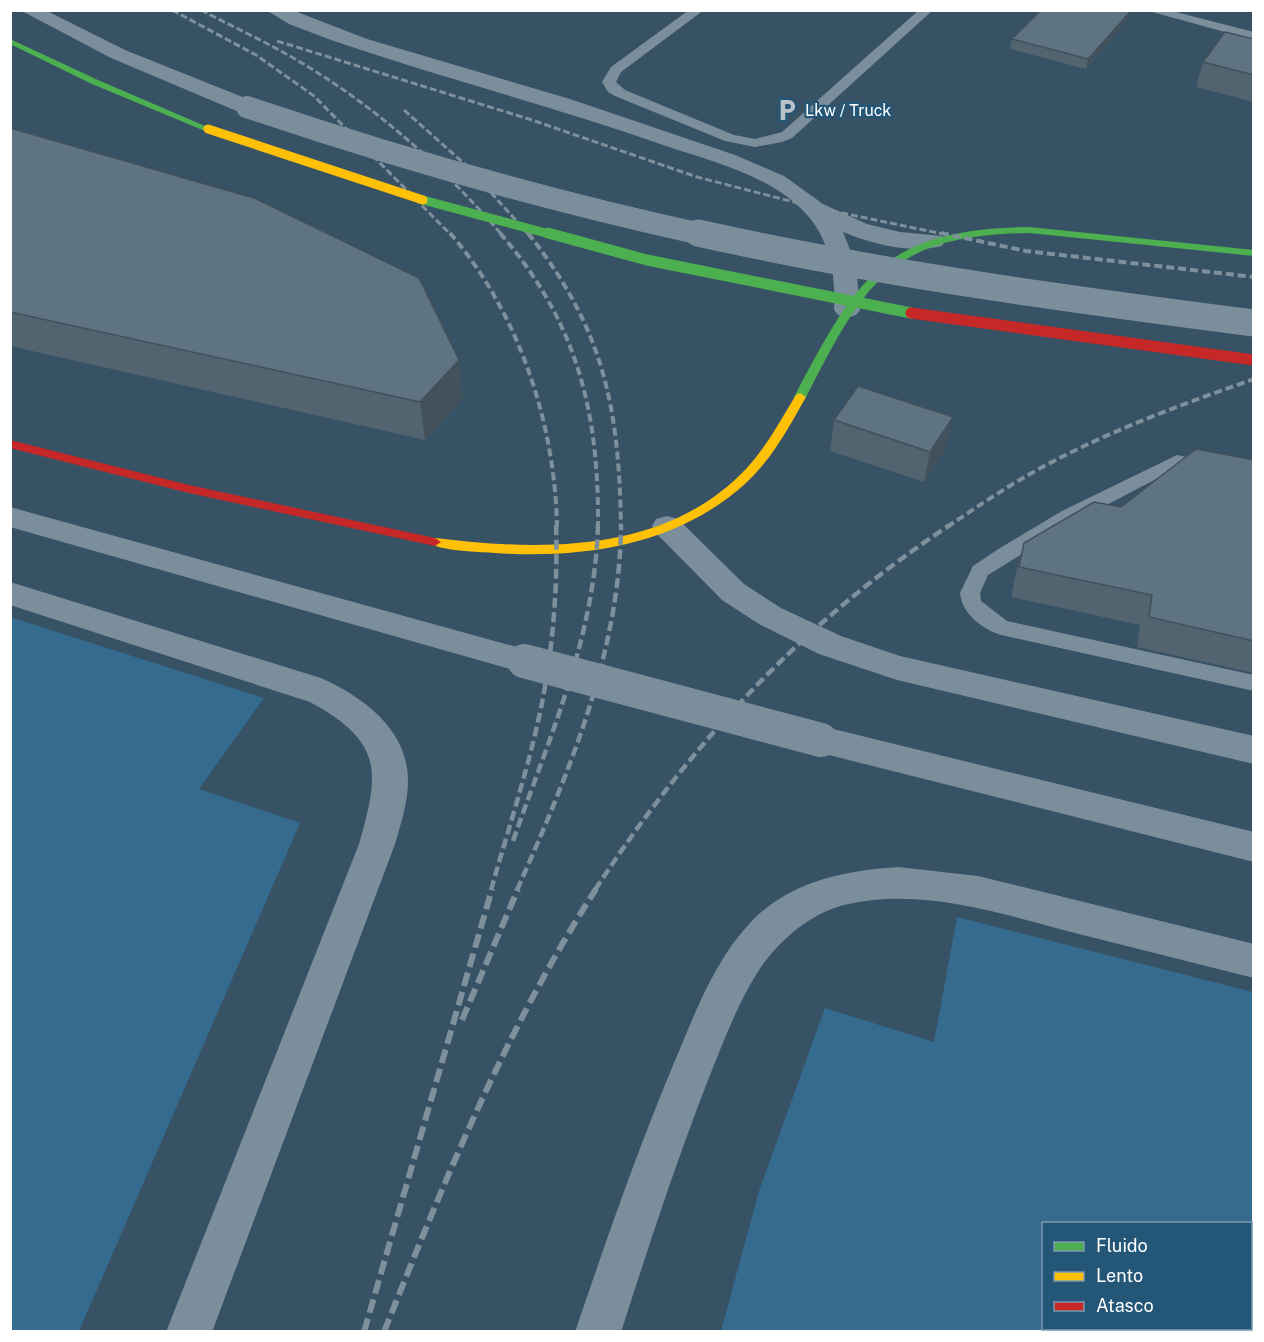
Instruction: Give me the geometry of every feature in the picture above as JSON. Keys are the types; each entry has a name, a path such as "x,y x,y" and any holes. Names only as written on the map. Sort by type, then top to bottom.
{"street":[{"path":"29,10 118,54 247,107 467,178 592,212 818,260 1005,291 1254,323"},
{"path":"275,10 340,37 576,107 700,150 783,186 813,207 853,229 881,238 933,241"},
{"path":"10,41 95,82 208,129 395,193 591,247 694,271 928,316 1026,332 1254,360"},
{"path":"813,207 844,260 849,292 847,310"},
{"path":"10,444 229,498 456,546 495,550 558,551 622,541 667,526 717,499 740,482 758,462 783,425 847,310 875,275 891,261 933,241 973,232 1017,229 1254,253"},
{"path":"10,517 524,661 821,740 1254,847"},
{"path":"667,526 733,592 770,616 830,645 897,668 1254,750"},
{"path":"10,593 309,687 328,695 348,706 363,720 380,741 390,770 388,801 377,844 189,1332"},
{"path":"598,1332 646,1187 721,999 745,956 775,924 805,904 846,888 890,882 932,883 978,892 1254,961"}],"lane":[{"path":"698,10 616,70 609,82 613,89 620,93 730,138 755,142 787,135 927,10"},
{"path":"1151,10 1254,36"},
{"path":"1254,476 1177,460 1069,516 1007,553 980,571 970,592 971,603 978,612 1001,627 1254,683"}],"shaded area":[{"path":"10,617 264,698 199,789 300,823 79,1331 11,1331"},
{"path":"957,917 1253,992 1253,1331 721,1331 759,1191 825,1008 934,1042"}],"building":[{"path":"1041,10 1124,10 1130,12 1088,59 1012,39"},
{"path":"1225,32 1254,39 1254,75 1203,62"},
{"path":"10,128 254,198 419,278 459,360 420,402 10,312"},
{"path":"858,386 953,417 930,452 834,420"},
{"path":"1196,449 1254,460 1254,641 1149,617 1152,595 1019,567 1024,543 1094,502 1121,507"}],"railway":[{"path":"172,10 256,55 314,96 451,235"},
{"path":"201,10 297,60 363,104 436,166 502,235"},
{"path":"277,41 532,120 697,177 813,207 948,235"},
{"path":"404,110 468,167 529,235"},
{"path":"450,233 496,298 529,371 549,448 555,488 557,527"},
{"path":"500,233 526,266 548,300 565,335 578,370 588,406 594,445 598,526"},
{"path":"528,233 554,268 574,303 590,337 602,371 611,407 616,444 621,526"},
{"path":"941,233 1026,251 1254,277"},
{"path":"950,525 1025,477 1090,443 1171,409 1254,379"},
{"path":"491,890 541,708 554,617 556,525"},
{"path":"595,890 670,785 753,689 846,602 897,562 950,525"},
{"path":"513,841 555,725 579,647 589,607 598,526"},
{"path":"517,890 555,802 588,712 612,620 621,526"},
{"path":"364,1332 492,889"},
{"path":"462,1020 518,889"},
{"path":"384,1332 454,1161 506,1049 564,941 596,889"}],"traffic: fast":[{"path":"10,41 95,82 208,129"},
{"path":"423,200 647,260 911,313"},
{"path":"800,397 831,336 849,307 871,281 898,259 928,244 960,235 1029,230 1254,253"}],"traffic: slow":[{"path":"208,129 423,200"},
{"path":"435,542 516,550 557,550 598,546 637,538 675,525 710,506 751,471 781,430 800,397"}],"traffic: jam":[{"path":"911,313 1043,333 1254,360"},
{"path":"10,444 189,489 435,542"}],"place":[{"name":"Lkw / Truck","path":"787,110"}]}
